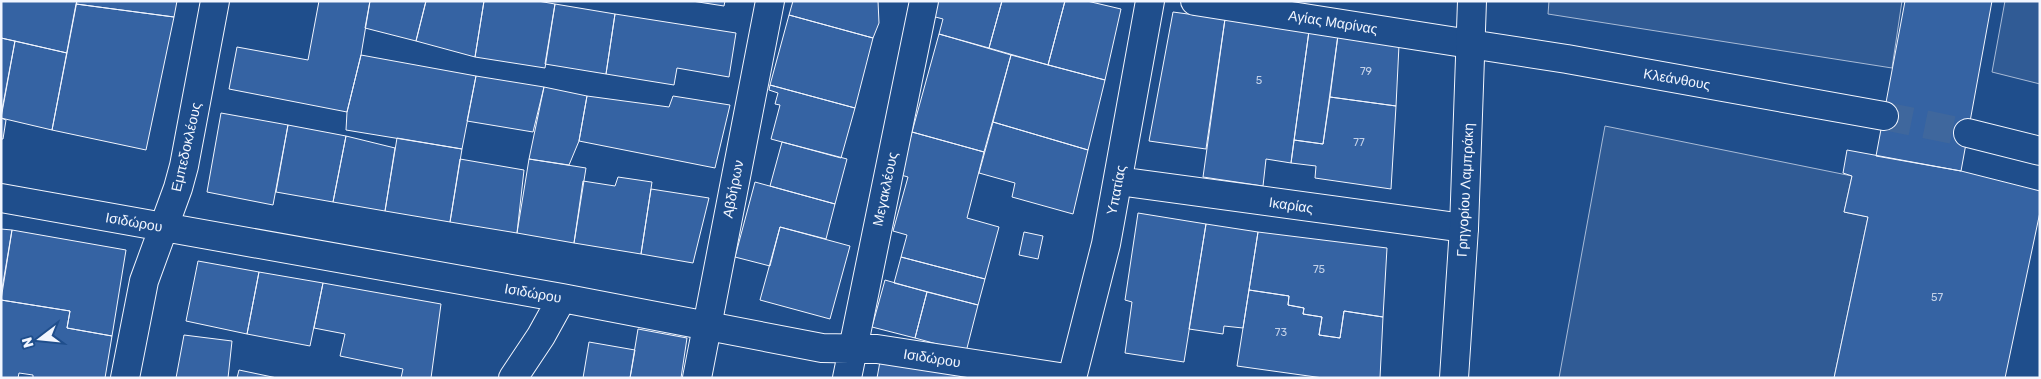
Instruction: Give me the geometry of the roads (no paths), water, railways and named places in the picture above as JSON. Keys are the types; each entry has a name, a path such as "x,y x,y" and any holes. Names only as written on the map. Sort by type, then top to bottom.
{"street":[{"name":"Εμπεδοκλέους","path":"126,378 144,281 162,227 178,188 184,166 216,1"},
{"name":"Αβδήρων","path":"697,378 770,1"},
{"name":"Μεγακλέους","path":"847,378 924,1"},
{"name":"Υπατίας","path":"1072,378 1106,244 1150,1"},
{"name":"Αγίας Μαρίνας","path":"1195,1 1470,44"},
{"name":"Γρηγορίου Λαμπράκη","path":"1454,378 1464,228 1472,1"},
{"name":"Κλεάνθους","path":"1470,44 1577,60 1884,116"},
{"path":"1968,133 2040,151"},
{"name":"Ικαρίας","path":"1118,181 1464,228"},
{"name":"Ισιδώρου","path":"1,198 562,298 822,348 882,350 1066,378"},
{"path":"514,378 542,336 562,298"}],"tunnel":[{"path":"1884,116 1968,133"}]}
